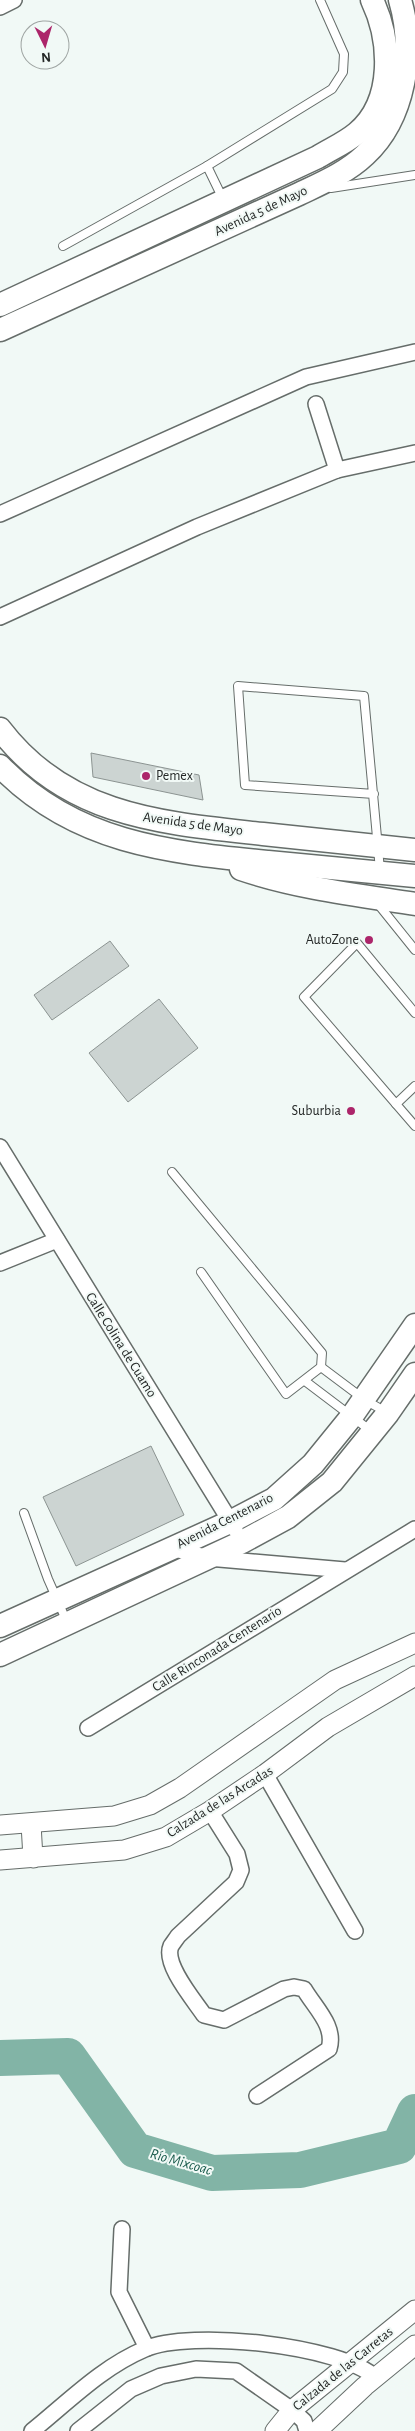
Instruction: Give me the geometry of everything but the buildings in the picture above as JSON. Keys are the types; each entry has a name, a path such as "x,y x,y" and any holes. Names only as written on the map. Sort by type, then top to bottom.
{"main road":[{"name":"Avenida 5 de Mayo","path":"0,305 318,157 343,143 365,124 378,102 386,76 385,41 372,0"},
{"name":"Avenida 5 de Mayo","path":"0,330 300,194 345,171 366,155 383,134 403,96 412,35 400,0"},
{"path":"152,234 161,257"},
{"name":"Avenida 5 de Mayo","path":"0,729 28,759 60,785 132,816 156,821 415,850"},
{"name":"Avenida 5 de Mayo","path":"0,766 21,787 48,806 72,820 113,837 199,856 415,876"},
{"path":"48,806 60,785"},
{"path":"199,856 260,876 415,904"},
{"name":"Avenida Centenario","path":"0,1626 230,1522 274,1499 312,1464 358,1408 415,1325"},
{"name":"Avenida Centenario","path":"0,1655 242,1542 288,1517 332,1482 388,1413 415,1374"}],"street":[{"path":"0,7 14,0"},
{"path":"0,514 306,378 415,352"},
{"path":"316,404 337,470"},
{"path":"0,617 197,527 337,470 415,453"},
{"name":"Calle Colina de Cuamo","path":"0,1147 242,1542"},
{"path":"0,1263 57,1240"},
{"name":"Calle Rinconada Centenario","path":"88,1728 415,1529"},
{"path":"172,1548 208,1558 345,1570"},
{"path":"0,1825 114,1816 150,1805 180,1788 335,1680 415,1643"},
{"name":"Calzada de las Arcadas","path":"0,1860 124,1850 166,1837 210,1811 265,1774 328,1727 415,1676"},
{"path":"265,1774 355,1931"},
{"path":"210,1811 237,1854 241,1870 236,1882 178,1936 171,1947 170,1960 174,1970 204,2015 224,2020 284,1989 294,1987 304,1989 330,2030 332,2039 329,2049 258,2096"},
{"path":"31,1824 33,1858"},
{"path":"122,2229 119,2292 147,2348"},
{"name":"Calzada de las Carretas","path":"275,2431 292,2410 415,2310"},
{"path":"32,2431 111,2366 147,2348 183,2341 224,2341 309,2350 364,2368 376,2378"},
{"name":"Calzada de las Carretas","path":"317,2431 415,2345"},
{"path":"78,2431 131,2389 161,2376 196,2368 236,2371 292,2410 304,2422 307,2431"}],"lane":[{"path":"63,246 207,166 332,89 343,72 344,54 320,0"},
{"path":"207,166 223,201"},
{"path":"300,194 415,175"},
{"path":"374,794 245,785 238,686 364,696 374,794 379,846 381,873"},
{"path":"372,897 415,950"},
{"path":"415,1013 357,943 304,998 415,1126"},
{"path":"396,1104 415,1086"},
{"path":"172,1172 322,1353 321,1367 286,1394 201,1272"},
{"path":"321,1367 358,1408 373,1432"},
{"path":"305,1381 358,1408 388,1413"},
{"path":"24,1513 68,1623"}],"waterway":[{"name":"Río Mixcoac","path":"0,2058 68,2056 135,2150 212,2173 300,2170 399,2146 415,2112"}],"place":[{"name":"Pemex","path":"146,776"},
{"name":"AutoZone","path":"369,940"},
{"name":"Suburbia","path":"351,1111"}]}
